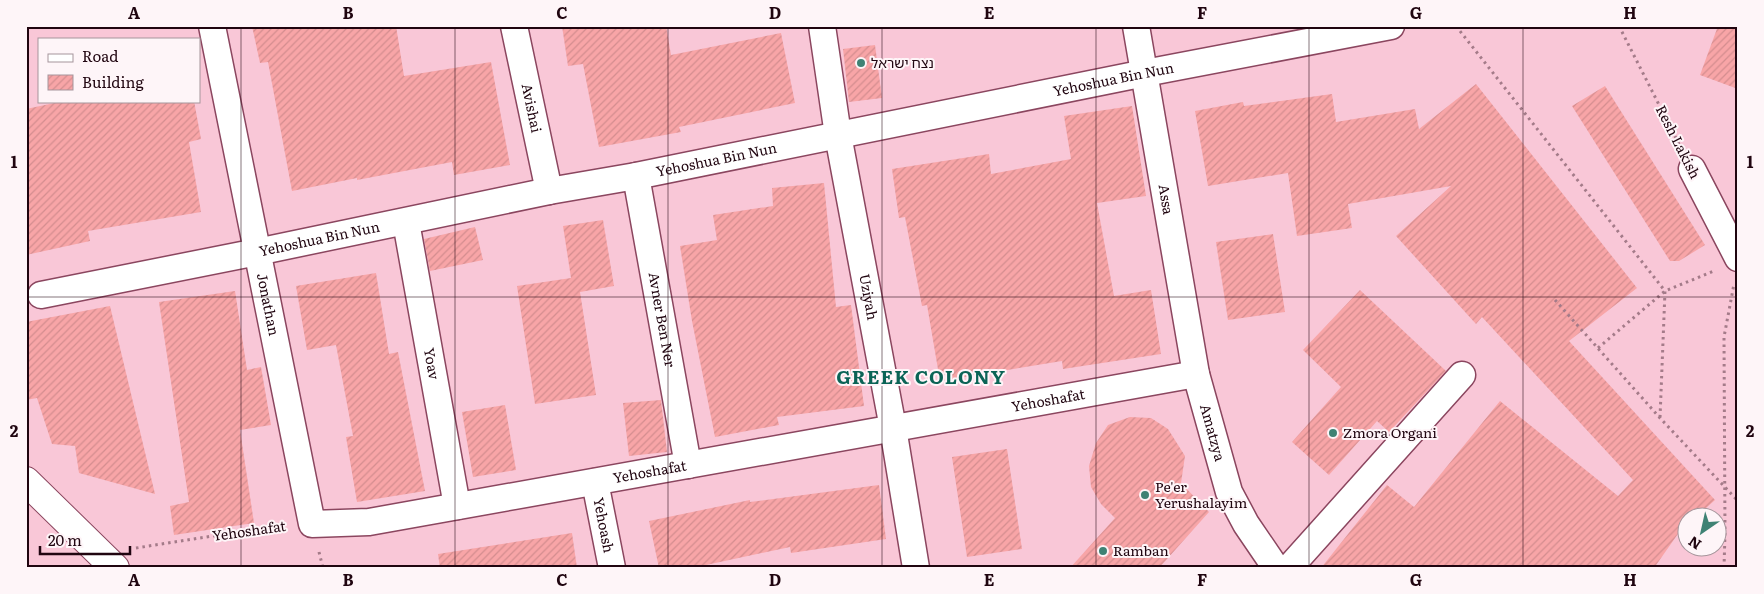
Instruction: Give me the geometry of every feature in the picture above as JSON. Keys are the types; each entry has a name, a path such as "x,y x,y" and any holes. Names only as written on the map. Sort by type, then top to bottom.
{"street":[{"name":"Jonathan","path":"212,26 312,524"},
{"name":"Avishai","path":"514,26 548,191"},
{"name":"Uziyah","path":"822,26 838,135 893,428 916,568"},
{"name":"Assa","path":"1136,26 1196,374"},
{"name":"Yehoshua Bin Nun","path":"41,295 406,222 548,191 636,176 1145,73 1391,26"},
{"name":"Resh Lakish","path":"1692,168 1731,267"},
{"name":"Avner Ben Ner","path":"636,176 688,465"},
{"name":"Yoav","path":"406,222 457,506"},
{"name":"Yehoshafat","path":"312,524 369,522 1196,374"},
{"name":"Amatzya","path":"1196,374 1229,492 1246,524 1276,568"},
{"path":"1289,568 1462,375"},
{"path":"26,481 108,561"},
{"name":"Yehoash","path":"595,482 612,568"}],"path":[{"path":"1456,26 1665,291 1660,418"},
{"name":"Resh Lakish","path":"1619,26 1692,168"},
{"path":"1598,348 1665,291 1731,267 1724,338 1724,568"},
{"path":"1555,300 1660,418 1738,501"},
{"name":"Yehoshafat","path":"108,561 254,529 312,524"}],"building":[{"path":"252,26 396,26 404,76 491,62 510,165 454,175 452,162 292,191 268,62 260,63"},
{"path":"562,26 666,26 671,55 781,33 795,103 679,127 681,132 599,147 583,64 568,66"},
{"path":"1718,26 1738,26 1738,89 1700,75"},
{"name":"נצח ישראל","path":"875,45 882,98 849,102 843,49"},
{"path":"1476,84 1637,288 1569,341 1715,500 1708,506 1676,506 1676,537 1654,568 1321,568 1387,485 1414,507 1500,401 1618,496 1633,480 1482,317 1476,324 1396,236 1451,186 1348,204 1352,228 1297,236 1288,173 1208,186 1195,111 1243,102 1244,106 1332,94 1336,122 1415,109 1419,129"},
{"path":"1605,86 1705,245 1679,261 1670,261 1572,106"},
{"path":"59,102 194,102 201,139 189,142 201,212 88,231 90,241 26,255 26,109"},
{"path":"1132,106 1146,196 1097,203 1114,296 1151,290 1161,354 1063,369 1062,361 940,381 927,305 922,306 905,217 899,218 892,169 989,154 991,174 1071,159 1064,116"},
{"path":"824,183 836,307 851,305 864,406 777,417 779,425 715,437 692,321 680,246 717,240 713,215 773,206 772,188"},
{"path":"603,220 614,286 580,292 596,395 535,404 517,286 571,278 563,226"},
{"path":"475,227 483,260 430,271 424,239"},
{"path":"1273,234 1285,312 1228,320 1216,242"},
{"path":"376,273 389,354 398,352 425,491 357,502 346,437 353,436 336,345 307,350 296,286"},
{"path":"1360,290 1446,371 1389,432 1377,421 1329,475 1292,442 1341,387 1303,350"},
{"path":"235,291 247,370 261,367 271,425 240,430 254,523 174,535 170,506 189,502 159,302"},
{"path":"110,306 155,494 79,473 75,446 52,444 37,398 26,400 26,322"},
{"path":"661,400 667,452 629,456 623,403"},
{"path":"505,405 516,470 473,477 462,412"},
{"name":"Pe'er Yerushalayim","path":"1130,417 1151,418 1168,429 1185,456 1181,483 1209,512 1159,568 1070,568 1115,518 1101,504 1091,487 1089,466 1096,443 1108,425"},
{"path":"1007,449 1022,549 967,557 952,457"},
{"path":"879,485 886,539 791,553 790,547 692,568 659,568 649,521 750,500 750,502"},
{"path":"572,533 577,568 440,568 438,554"}],"place":[{"name":"נצח ישראל","path":"861,63"},
{"name":"Zmora Organi","path":"1333,433"},
{"name":"Pe'er Yerushalayim","path":"1145,495"},
{"name":"Ramban","path":"1103,551"}],"district":[{"name":"GREEK COLONY","path":"921,377"}]}
